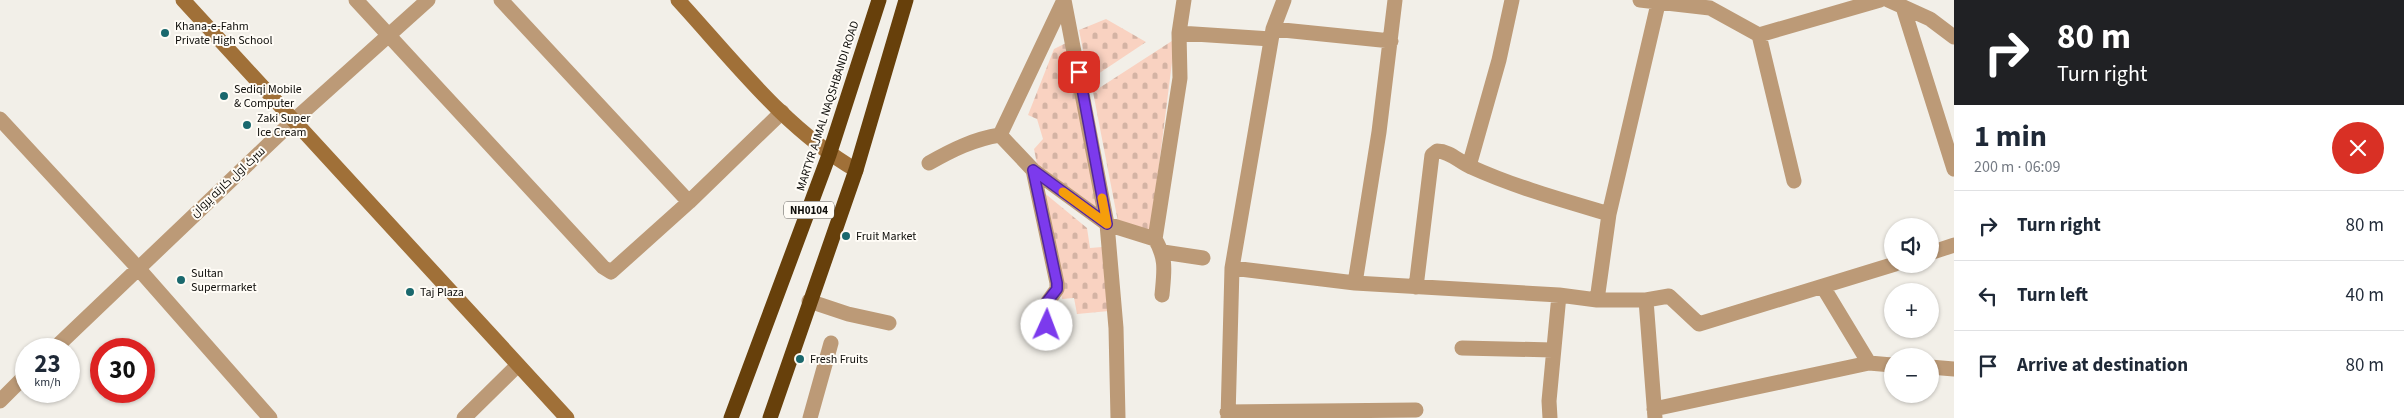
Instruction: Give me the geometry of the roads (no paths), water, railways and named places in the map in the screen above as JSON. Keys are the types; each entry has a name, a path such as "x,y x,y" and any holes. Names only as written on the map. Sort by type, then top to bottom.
{"highway":[{"name":"MARTYR AJMAL NAQSHBANDI ROAD","path":"731,418 829,155 879,0"},
{"name":"NH0104","path":"770,418 856,170 906,0"}],"main road":[{"path":"183,0 292,122 567,418"},
{"path":"678,0 782,112 829,155 856,170"}],"street":[{"path":"356,0 603,267 611,272 689,202 782,112"},
{"name":"سرک اول کارته پروان","path":"65,338 292,122 428,0"},
{"path":"500,0 689,202"},
{"path":"1000,136 1064,0"},
{"path":"1064,0 1107,224 1116,328 1118,418"},
{"path":"1162,295 1163,252 1155,239 1180,78 1179,33 1184,0"},
{"path":"1284,0 1272,34 1232,268 1227,415 1416,410"},
{"path":"1355,283 1391,41 1395,0"},
{"path":"1469,166 1499,60 1512,0"},
{"path":"1640,0 1658,4 1710,8 1759,35 1880,0"},
{"path":"1888,0 1930,19 1954,37"},
{"path":"1597,300 1609,214 1658,4"},
{"path":"1903,7 1954,169"},
{"path":"1179,33 1272,34 1391,41"},
{"path":"1759,35 1794,181"},
{"path":"0,119 137,268 270,418"},
{"path":"1000,136 1033,170 1107,224 1155,239"},
{"path":"930,163 962,145 984,138 1000,136"},
{"path":"1416,287 1432,155 1437,151 1444,151 1469,166 1524,189 1609,214"},
{"path":"1033,170 1057,283 1057,289 1046,303 1048,342"},
{"path":"1939,250 1954,245"},
{"path":"1163,252 1203,258"},
{"path":"1232,268 1355,283 1559,295 1597,300 1646,300 1669,296 1699,324 1884,268"},
{"path":"1823,287 1869,363"},
{"path":"1550,418 1549,401 1559,295"},
{"path":"1646,300 1654,413 1869,363 1884,364"},
{"path":"809,301 848,314 889,323"},
{"path":"810,418 831,343"},
{"path":"1462,348 1554,350"},
{"path":"464,418 518,365"},
{"path":"1939,368 1954,369"},
{"path":"0,401 15,386"}],"place":[{"name":"Khana-e-Fahm Private High School","path":"165,33"},
{"name":"Sediqi Mobile & Computer","path":"224,96"},
{"name":"Zaki Super Ice Cream","path":"247,125"},
{"name":"Fruit Market","path":"846,236"},
{"name":"Sultan Supermarket","path":"181,280"},
{"name":"Taj Plaza","path":"410,292"},
{"name":"Fresh Fruits","path":"800,359"}]}
